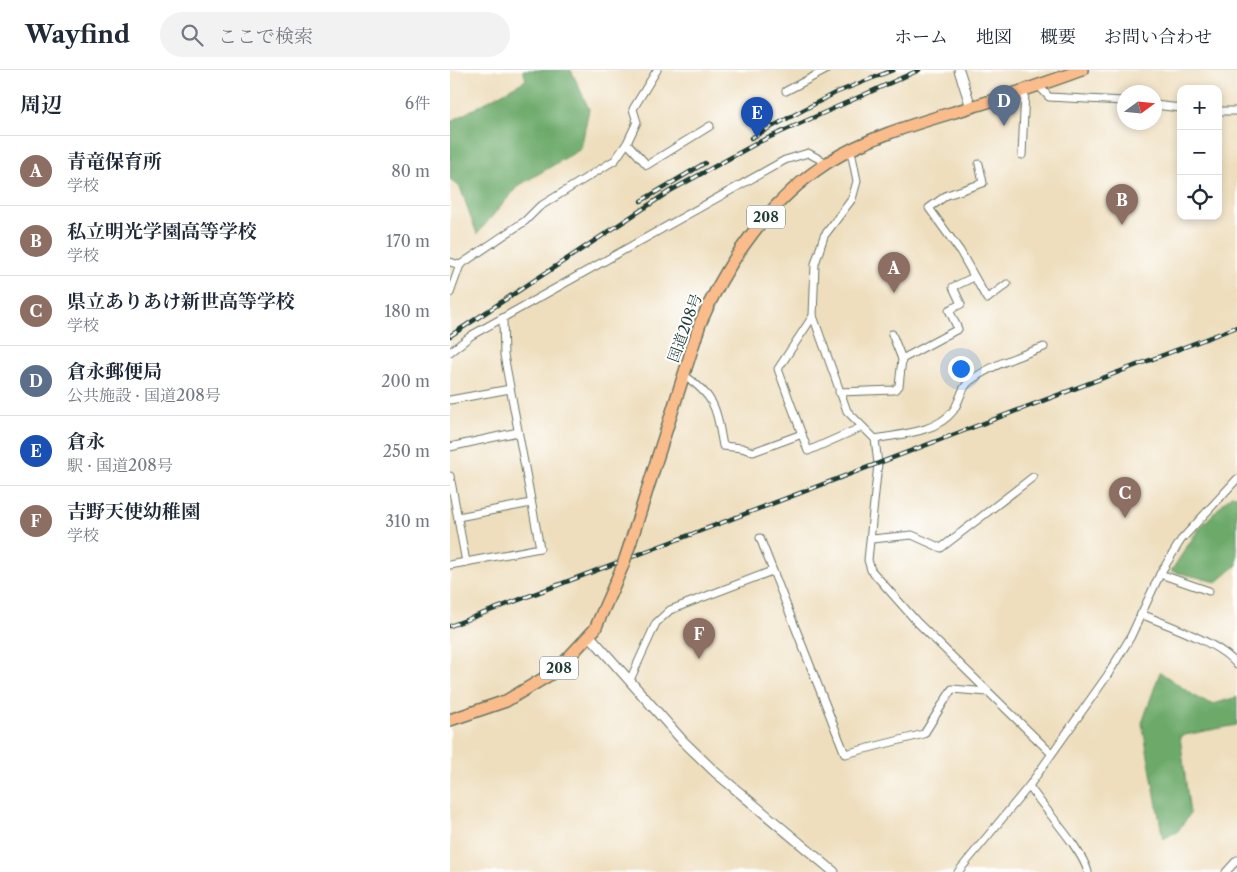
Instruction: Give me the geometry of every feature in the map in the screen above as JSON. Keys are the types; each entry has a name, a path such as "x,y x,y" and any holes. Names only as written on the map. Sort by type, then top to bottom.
{"highway":[{"name":"国道208号","path":"450,720 506,701 532,687 556,671 590,636 611,596 631,541 700,324 714,291 729,266 760,224 792,191 827,163 878,137 1082,70"}],"street":[{"path":"450,293 460,265 525,221 539,207 615,160 627,143 637,122 633,109 657,70"},
{"path":"786,91 826,70"},
{"path":"959,70 971,107"},
{"path":"1038,85 1049,98 1117,101"},
{"path":"1022,155 1025,90"},
{"path":"1162,106 1177,108"},
{"path":"1222,110 1237,111"},
{"path":"627,143 647,165 710,126"},
{"path":"851,151 857,181 852,199 824,236 815,264 813,316 847,411 875,439 878,464 872,539 868,560 872,570 917,622 1051,753"},
{"path":"450,352 472,335 503,320 785,160 808,153 827,163"},
{"path":"979,164 983,183 947,195 929,208 960,251 987,299 1007,284"},
{"path":"450,262 460,265"},
{"path":"902,359 958,329 949,310 961,304 953,287 974,277"},
{"path":"813,316 778,369 808,451 862,427"},
{"path":"450,566 540,548 504,355 503,320"},
{"path":"839,392 894,390 899,386 902,359 892,334"},
{"path":"875,439 919,431 939,423 953,411 967,382 987,370 1044,347"},
{"path":"684,375 702,388 714,403 723,446 742,448 752,452 802,434"},
{"path":"450,400 510,389"},
{"path":"450,447 518,432"},
{"path":"450,476 466,562"},
{"path":"872,539 912,535 941,548 1034,477"},
{"path":"958,872 1029,786 1107,676 1141,614 1160,574 1181,540 1237,479"},
{"path":"458,517 531,503"},
{"path":"760,538 845,754 924,734 952,689 988,692"},
{"path":"630,680 656,623 670,610 772,571"},
{"path":"1160,574 1209,591"},
{"path":"1141,614 1195,636 1232,659 1237,665"},
{"path":"590,636 683,741 715,772 834,872"},
{"path":"1029,786 1081,856 1088,872"},
{"path":"1226,872 1237,860"}],"green space":[{"path":"523,70 571,70 589,109 581,149 518,186 477,234 460,187 450,179 450,122 526,80"},
{"path":"1231,495 1237,496 1237,565 1217,582 1171,571 1198,530"},
{"path":"1160,672 1199,699 1213,704 1237,697 1237,725 1180,736 1190,814 1178,831 1163,839 1142,723"}],"railway":[{"path":"751,138 835,93 893,70"},
{"path":"450,336 670,191 759,142 919,70"},
{"path":"641,201 705,163"},
{"path":"450,626 1237,327"}],"place":[{"name":"倉永郵便局","path":"1004,126"},
{"name":"倉永","path":"757,138"},
{"name":"私立明光学園高等学校","path":"1122,225"},
{"name":"青竜保育所","path":"894,293"},
{"name":"県立ありあけ新世高等学校","path":"1125,518"},
{"name":"吉野天使幼稚園","path":"699,659"}]}
